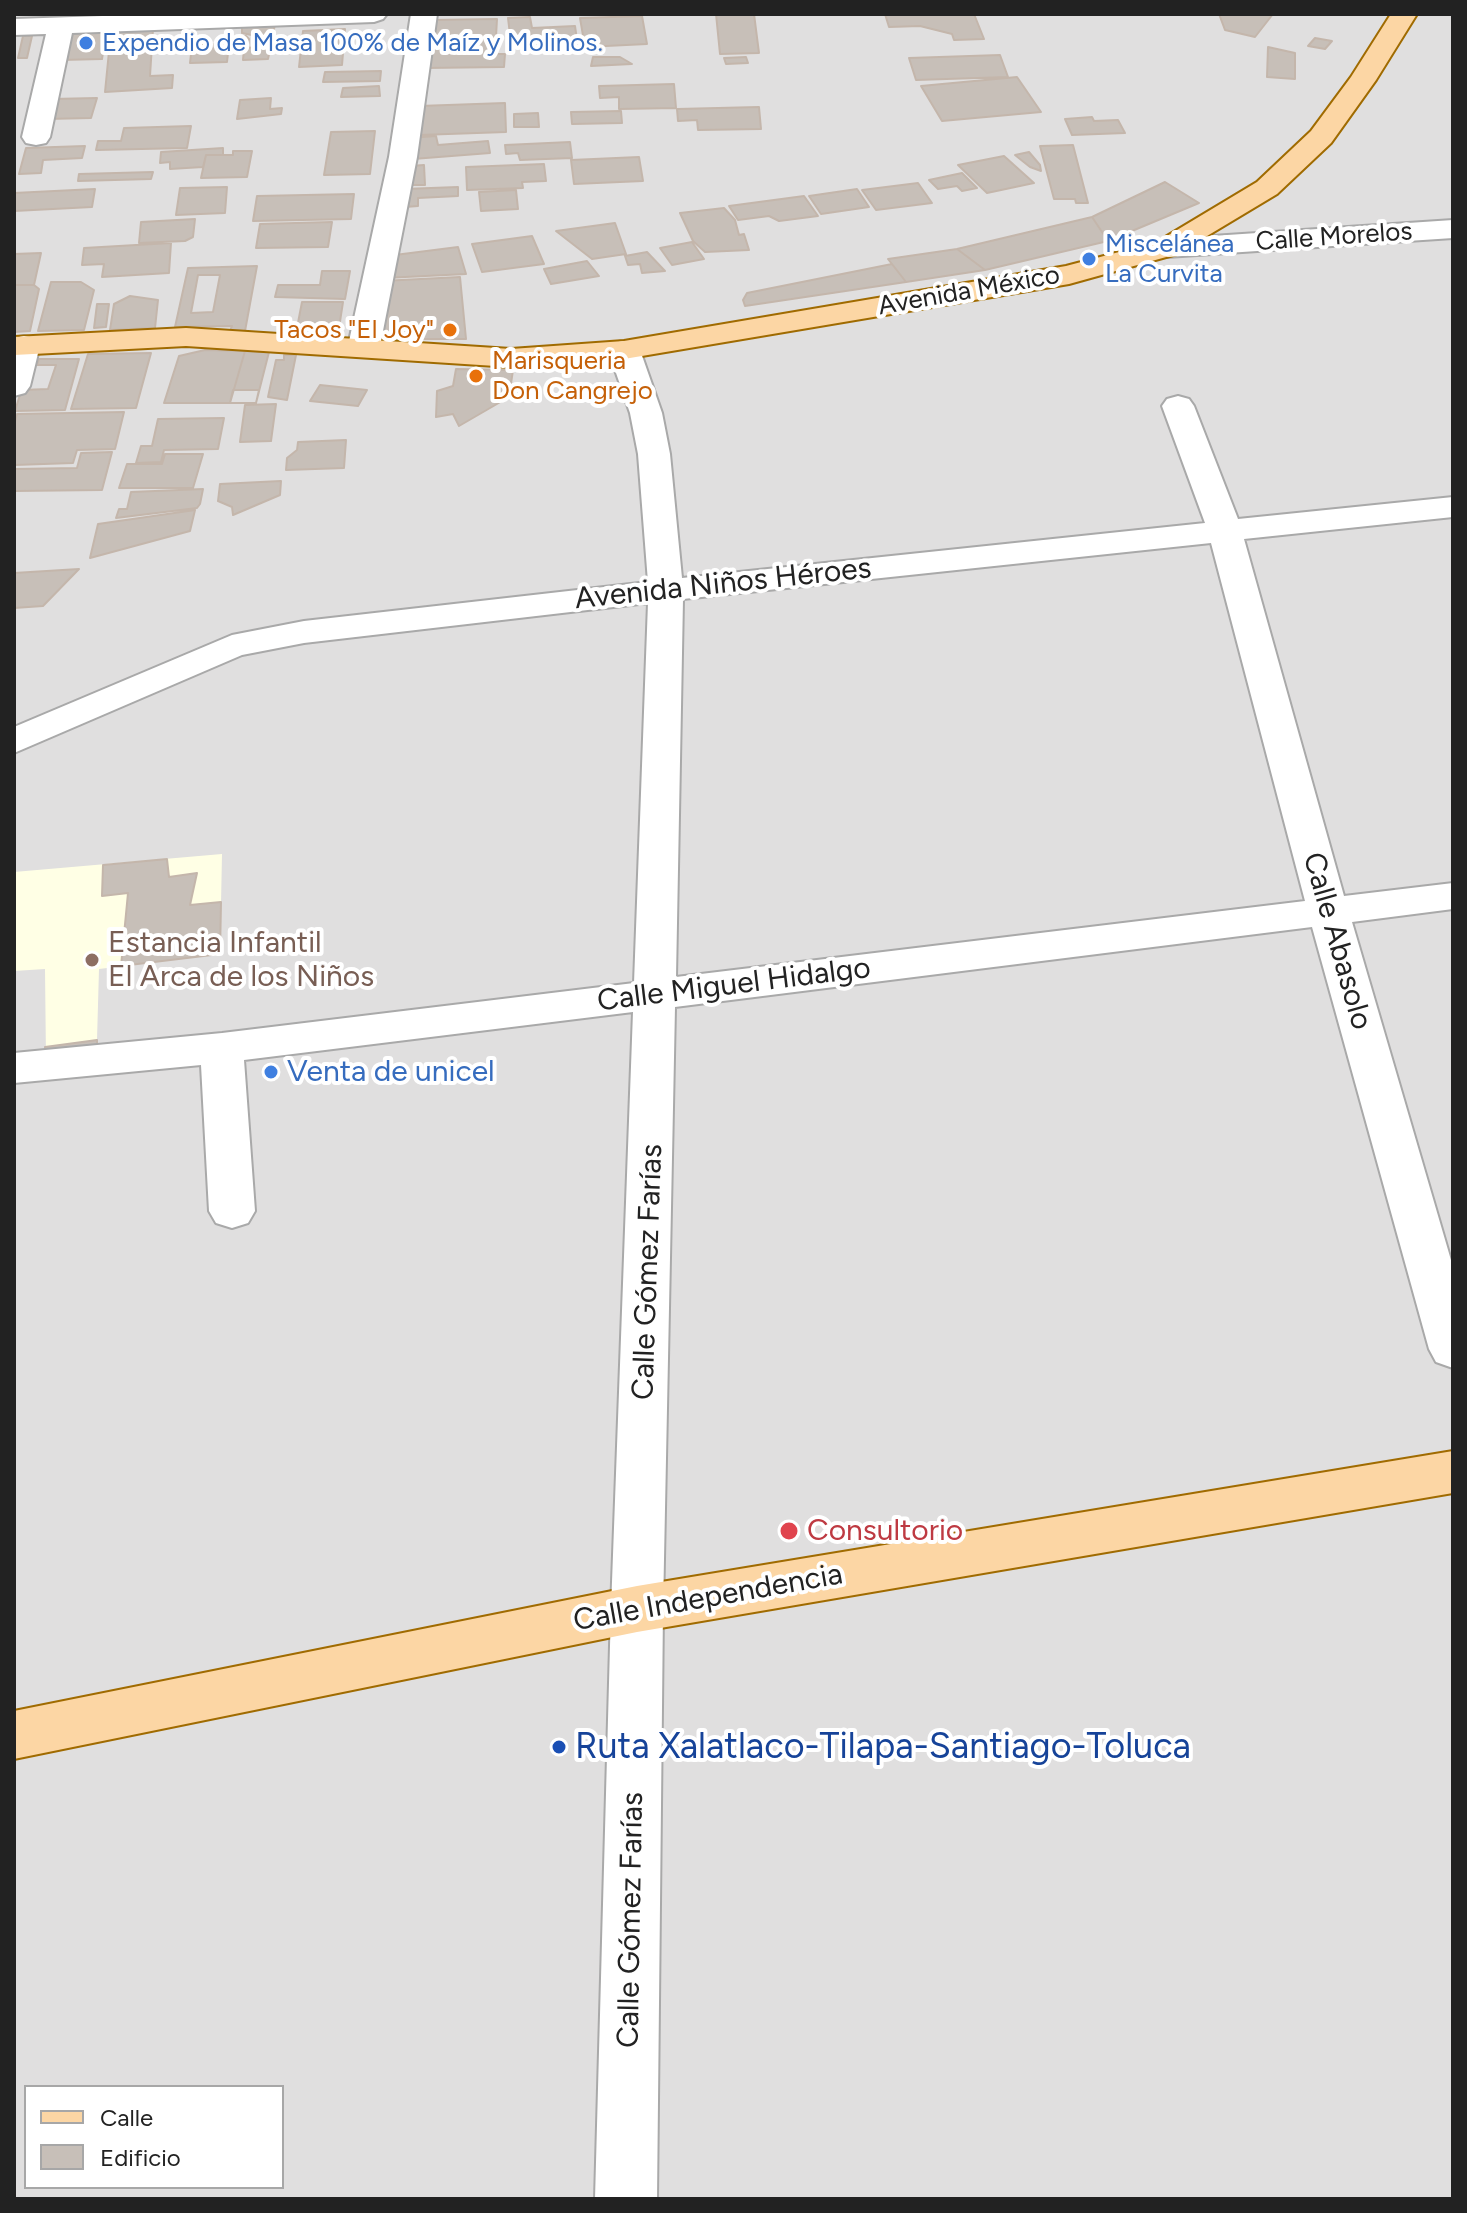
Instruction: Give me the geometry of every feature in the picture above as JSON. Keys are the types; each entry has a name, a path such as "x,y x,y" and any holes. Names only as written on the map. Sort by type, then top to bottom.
{"main road":[{"name":"Avenida México","path":"19,345 186,337 364,346 511,358 624,350 1069,275 1167,248 1267,188 1321,137 1363,80 1404,14"},
{"name":"Calle Independencia","path":"14,1735 637,1609 1453,1472"}],"street":[{"path":"14,27 374,14"},
{"path":"364,346 403,157 424,14"},
{"path":"36,137 61,25"},
{"name":"Calle Morelos","path":"1167,248 1453,229"},
{"path":"14,386 19,345"},
{"name":"Calle Gómez Farías","path":"624,350 646,413 654,454 666,590 637,1609 626,2199"},
{"name":"Calle Abasolo","path":"1178,406 1225,531 1328,911 1453,1349"},
{"name":"Avenida Niños Héroes","path":"14,741 232,646 349,626 1453,507"},
{"name":"Calle Miguel Hidalgo","path":"14,1068 222,1048 1453,896"},
{"path":"222,1048 232,1211"}],"shaded area":[{"path":"14,14 1453,14 1453,2199 14,2199"},
{"name":"Estancia Infantil El Arca de los Niños","path":"222,854 220,954 99,969 97,1040 46,1061 45,969 14,971 14,872"}],"building":[{"path":"716,14 754,14 759,53 720,54"},
{"path":"885,14 974,14 984,39 954,40 952,34 920,26 889,27"},
{"path":"1219,14 1273,14 1255,37 1225,30"},
{"path":"642,16 647,44 585,47 580,18"},
{"path":"530,17 532,28 575,26 577,40 511,43 508,18"},
{"path":"497,19 495,54 505,54 504,67 425,68 431,20"},
{"path":"275,24 268,59 243,60 244,48 260,47 261,37 242,33 242,26"},
{"path":"153,29 150,76 173,75 172,88 105,92 111,31"},
{"path":"345,29 342,65 299,67 303,31"},
{"path":"106,32 102,59 61,60 66,34"},
{"path":"23,36 32,36 27,58 18,58"},
{"path":"246,36 249,39 248,47 237,47 230,37"},
{"path":"1315,38 1332,41 1325,49 1308,46"},
{"path":"229,44 227,62 190,63 192,45"},
{"path":"1268,47 1295,53 1295,79 1267,77"},
{"path":"1000,55 1008,77 916,80 909,58"},
{"path":"593,57 620,57 632,64 591,66"},
{"path":"746,57 748,63 726,64 724,58"},
{"path":"381,71 380,81 323,82 325,72"},
{"path":"1017,77 1041,112 942,121 921,86"},
{"path":"674,84 676,108 619,109 619,97 600,98 599,86"},
{"path":"379,86 380,96 341,97 343,88"},
{"path":"97,98 91,118 46,119 52,99"},
{"path":"271,98 270,109 282,108 281,114 237,119 240,100"},
{"path":"505,103 506,132 419,135 419,106"},
{"path":"759,107 761,129 698,130 697,120 678,121 677,109"},
{"path":"621,111 622,123 572,124 571,112"},
{"path":"538,113 539,127 514,127 514,114"},
{"path":"1092,117 1094,121 1118,120 1125,133 1072,135 1065,119"},
{"path":"191,126 187,148 96,150 98,141 121,141 124,128"},
{"path":"375,131 370,174 324,175 331,132"},
{"path":"436,136 438,145 488,141 490,153 413,159 409,138"},
{"path":"570,142 572,158 520,160 518,153 506,154 505,145"},
{"path":"1073,145 1088,203 1076,203 1075,199 1054,199 1040,146"},
{"path":"85,146 82,158 43,160 41,173 19,174 26,148"},
{"path":"223,148 223,155 206,155 203,167 170,169 170,162 160,163 161,152"},
{"path":"233,151 252,151 247,177 201,178 206,155 233,155"},
{"path":"1029,152 1040,165 1041,171 1015,155"},
{"path":"1004,156 1034,183 987,193 958,165"},
{"path":"639,157 643,181 574,184 571,160"},
{"path":"544,164 546,181 522,182 523,188 467,190 466,167"},
{"path":"424,165 425,185 412,185 410,166"},
{"path":"153,172 151,179 78,181 79,174"},
{"path":"962,173 977,188 962,191 957,186 938,189 929,180"},
{"path":"1165,182 1199,203 1108,241 1092,217"},
{"path":"918,183 932,203 876,210 862,190"},
{"path":"227,187 225,213 176,215 180,188"},
{"path":"458,187 458,196 418,198 418,206 405,207 404,189"},
{"path":"95,189 92,207 14,211 14,193"},
{"path":"857,189 869,207 821,214 809,196"},
{"path":"516,190 518,209 481,211 479,192"},
{"path":"354,194 351,219 253,221 257,196"},
{"path":"804,196 818,216 779,221 769,216 738,220 729,206"},
{"path":"724,208 735,220 739,235 744,234 749,250 705,252 693,241 680,213"},
{"path":"1092,217 1108,241 985,270 957,249"},
{"path":"195,219 193,237 185,241 139,243 141,222"},
{"path":"332,222 328,247 256,248 260,224"},
{"path":"615,223 626,254 592,259 556,231"},
{"path":"532,236 544,264 482,272 472,244"},
{"path":"692,242 704,259 672,265 660,248"},
{"path":"171,243 169,273 102,277 104,264 82,265 84,248"},
{"path":"458,247 466,274 385,278 387,256"},
{"path":"957,249 985,270 906,282 888,259"},
{"path":"647,252 665,271 642,273 640,264 628,265 625,256"},
{"path":"41,253 34,285 15,285 14,289 14,254"},
{"path":"587,261 599,276 551,284 544,269"},
{"path":"892,264 906,282 745,306 743,300 747,293"},
{"path":"257,266 245,331 230,331 232,326 175,327 188,268"},
{"path":"322,271 350,271 345,299 275,297 278,285 320,285"},
{"path":"198,275 220,275 213,312 191,313"},
{"path":"460,277 466,339 373,339 382,281"},
{"path":"51,282 81,282 94,290 84,330 38,331"},
{"path":"15,285 34,285 39,289 30,331 14,332"},
{"path":"130,296 158,300 155,328 110,330 114,304"},
{"path":"302,302 343,302 339,328 297,328"},
{"path":"97,304 109,304 106,327 94,328"},
{"path":"205,350 245,351 230,403 164,403 179,356"},
{"path":"245,351 269,352 256,403 230,403"},
{"path":"151,353 136,408 71,409 88,354"},
{"path":"284,355 296,355 287,400 268,397 276,360 284,360"},
{"path":"39,359 79,359 65,410 15,411 29,365 37,365"},
{"path":"29,365 56,365 48,389 22,390"},
{"path":"456,369 513,370 509,397 459,426 453,414 436,417 437,391 453,386"},
{"path":"320,385 367,390 358,406 310,401"},
{"path":"233,390 259,390 256,403 230,403"},
{"path":"276,404 271,441 240,442 245,405"},
{"path":"124,412 115,449 77,450 73,463 14,465 17,414"},
{"path":"224,418 218,449 164,450 161,462 136,463 141,446 152,446 158,419"},
{"path":"346,440 344,468 286,470 287,458 297,450 298,442"},
{"path":"112,452 102,490 14,491 14,469 77,468 81,453"},
{"path":"165,454 203,454 193,488 119,488 127,464 162,464"},
{"path":"281,481 280,495 233,515 232,507 218,501 220,484"},
{"path":"203,489 197,508 116,518 119,509 127,509 131,492"},
{"path":"195,510 190,531 90,558 98,524"},
{"path":"79,569 43,606 14,608 14,573"},
{"path":"167,859 169,877 197,873 190,905 221,902 220,954 121,966 128,893 102,896 103,865"},
{"path":"97,1040 97,1055 45,1060 45,1047"}],"place":[{"name":"Expendio de Masa 100% de Maíz y Molinos.","path":"86,43"},
{"name":"Miscelánea La Curvita","path":"1089,259"},
{"name":"Tacos \"El Joy\"","path":"450,330"},
{"name":"Marisqueria Don Cangrejo","path":"476,376"},
{"name":"Estancia Infantil El Arca de los Niños","path":"92,960"},
{"name":"Venta de unicel","path":"271,1072"},
{"name":"Consultorio","path":"789,1531"},
{"name":"Ruta Xalatlaco-Tilapa-Santiago-Toluca","path":"559,1747"}]}
